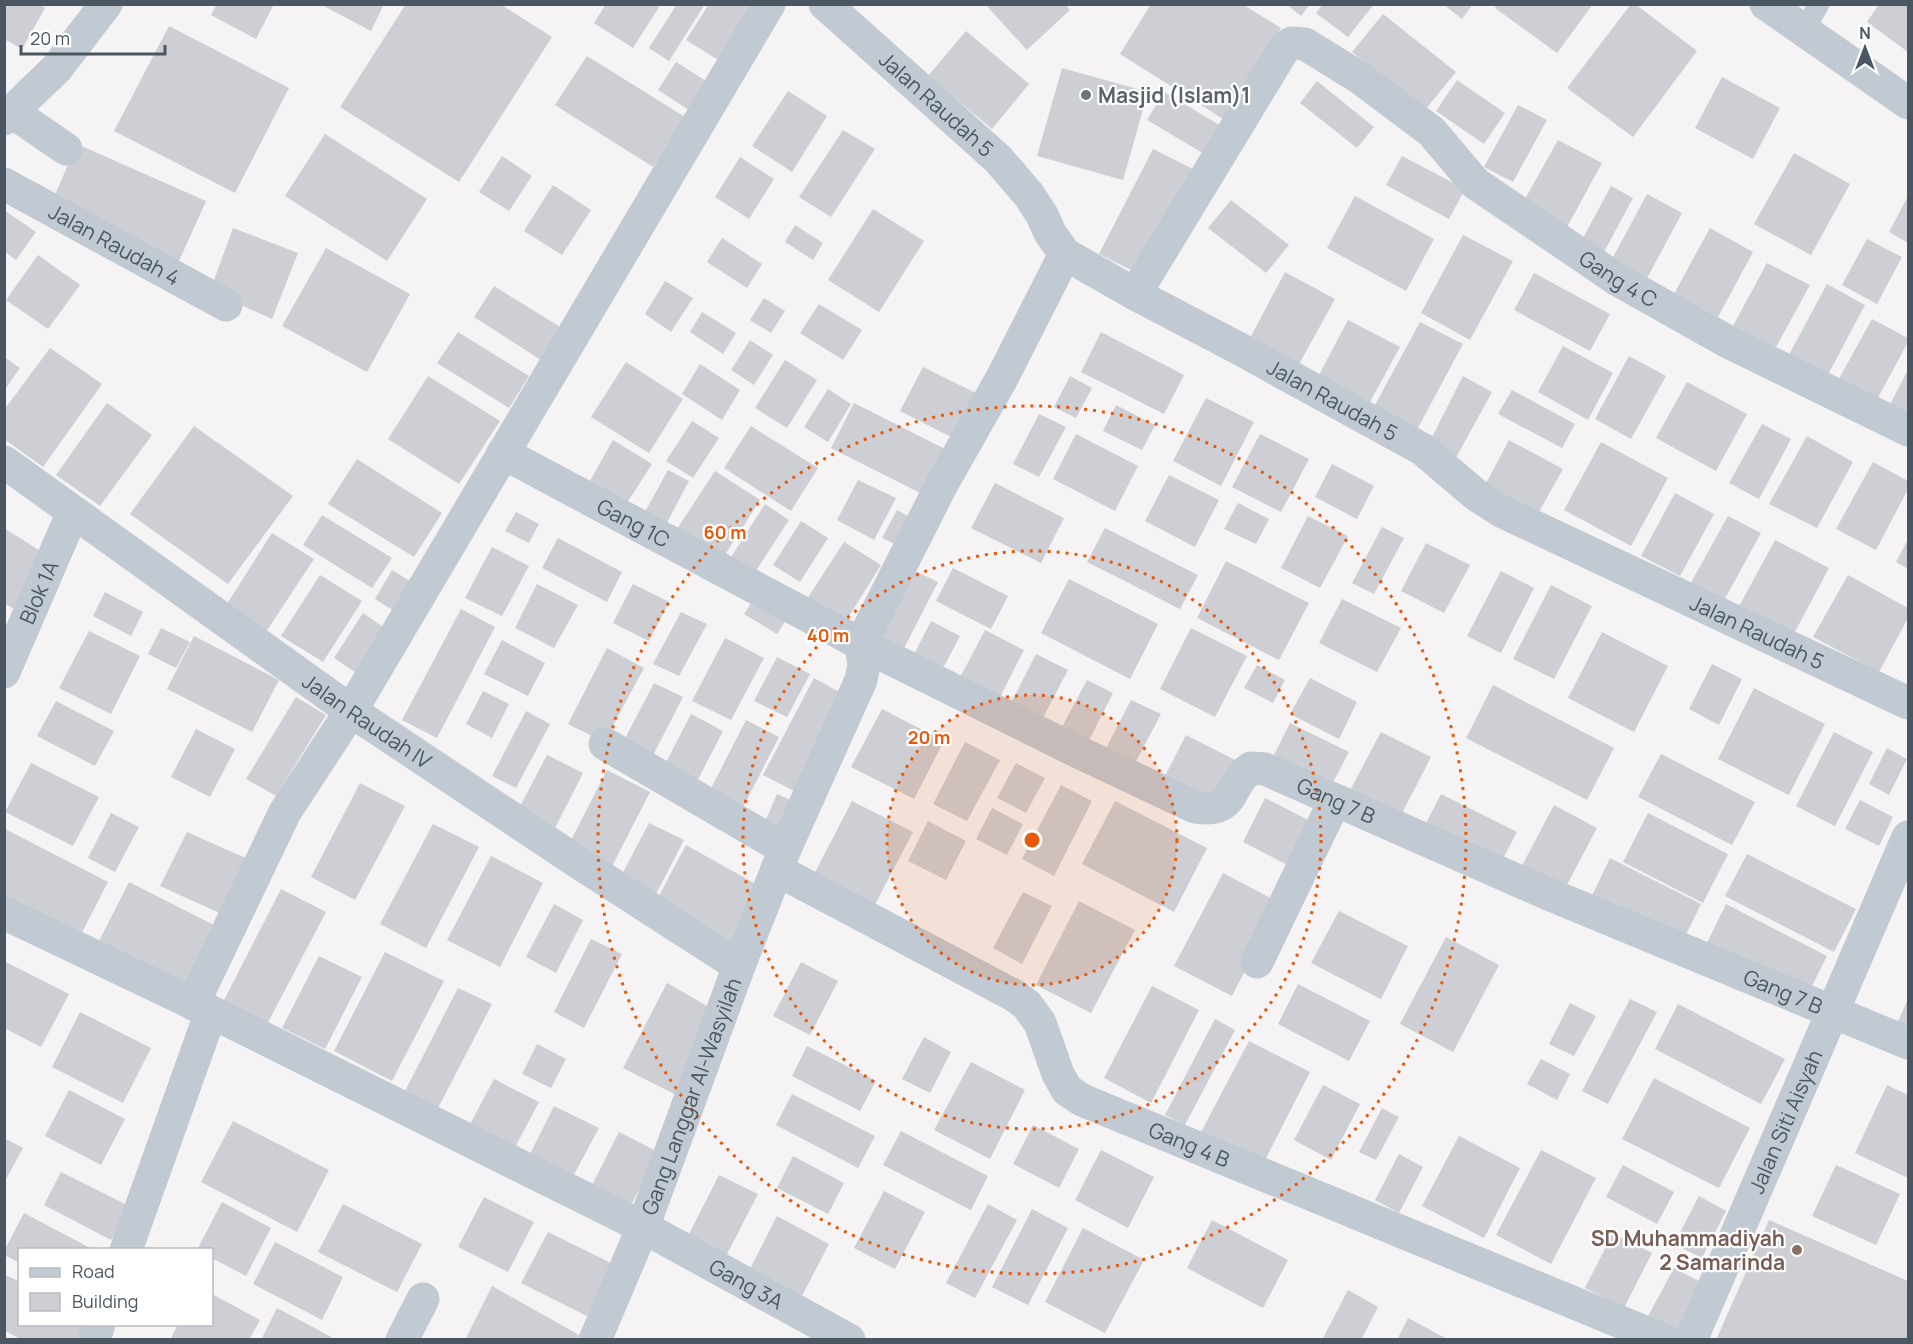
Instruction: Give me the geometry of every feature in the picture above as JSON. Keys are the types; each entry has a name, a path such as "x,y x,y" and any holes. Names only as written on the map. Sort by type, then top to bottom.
{"street":[{"path":"66,149 8,115 57,68 106,4"},
{"path":"127,1248 202,1008 285,812 351,711 769,4"},
{"name":"Jalan Raudah 5","path":"825,4 998,159 1033,201 1050,233 1065,254 1422,449 1475,494 1500,511 1908,703"},
{"path":"1766,4 1811,18 1908,104"},
{"name":"Gang 4 C","path":"1135,294 1285,47 1292,43 1305,44 1360,78 1432,132 1475,183 1609,274 1730,343 1908,430"},
{"name":"Jalan Raudah 4","path":"4,184 226,305"},
{"path":"861,644 942,484 1002,378 1065,254"},
{"name":"Gang 1C","path":"503,453 861,644"},
{"name":"Jalan Raudah IV","path":"4,462 351,711 739,966"},
{"name":"Blok 1A","path":"4,672 73,512"},
{"name":"Gang 7 B","path":"861,644 1072,749 1195,807 1211,809 1223,805 1245,772 1251,768 1264,769 1546,893 1832,1013"},
{"name":"Gang Langgar Al-Wasyilah","path":"595,1340 643,1227 739,966 781,860 861,680 864,665 861,644"},
{"name":"Gang 4 B","path":"605,744 781,860 1015,996 1027,1005 1040,1023 1058,1074 1067,1090 1082,1100 1664,1340"},
{"path":"1257,962 1335,800"},
{"name":"Jalan Siti Aisyah","path":"1692,1340 1908,837"},
{"name":"Gang 3A","path":"4,913 202,1008 643,1227 849,1340"},
{"path":"1832,1013 1908,1043"},
{"path":"402,1340 423,1299"}],"building":[{"path":"4,4 38,4 45,8 22,49 4,39"},
{"path":"217,4 274,4 256,39 211,15"},
{"path":"320,4 384,4 371,31"},
{"path":"406,4 500,4 552,37 459,182 340,107"},
{"path":"606,4 661,4 633,48 594,23"},
{"path":"677,4 705,4 669,61 649,48"},
{"path":"709,4 766,4 728,66 686,40"},
{"path":"985,4 1065,4 1070,10 1027,50"},
{"path":"1151,4 1242,4 1281,28 1223,119 1120,54"},
{"path":"1286,4 1310,4 1301,16"},
{"path":"1323,4 1374,4 1348,37 1316,13"},
{"path":"1443,4 1473,4 1462,19"},
{"path":"1497,4 1593,4 1557,53 1495,8"},
{"path":"1631,4 1635,4 1697,51 1633,137 1567,88"},
{"path":"1879,4 1908,4 1908,52 1867,22"},
{"path":"1383,14 1456,72 1425,110 1352,52"},
{"path":"169,26 289,88 235,193 114,131"},
{"path":"966,31 1029,84 992,129 928,76"},
{"path":"587,56 685,117 653,167 555,105"},
{"path":"676,62 717,88 698,116 658,90"},
{"path":"1062,68 1148,92 1123,180 1037,156"},
{"path":"1722,77 1780,108 1753,159 1695,128"},
{"path":"1457,80 1505,113 1484,144 1436,111"},
{"path":"1317,81 1374,127 1357,148 1300,103"},
{"path":"788,91 827,116 792,172 752,146"},
{"path":"1164,92 1228,130 1211,158 1147,120"},
{"path":"1518,105 1547,120 1513,182 1484,167"},
{"path":"843,130 875,149 831,217 799,197"},
{"path":"325,134 427,199 387,261 285,196"},
{"path":"1558,140 1602,163 1566,229 1521,206"},
{"path":"77,144 206,201 179,261 51,204"},
{"path":"1153,149 1197,171 1143,276 1099,254"},
{"path":"1794,153 1850,184 1811,255 1754,224"},
{"path":"502,156 532,176 509,211 479,192"},
{"path":"1402,156 1465,189 1449,219 1386,185"},
{"path":"740,157 774,179 749,219 715,197"},
{"path":"553,185 591,210 562,255 524,231"},
{"path":"1611,186 1633,198 1604,252 1582,240"},
{"path":"1647,194 1682,213 1646,280 1611,261"},
{"path":"1355,196 1434,239 1406,291 1327,248"},
{"path":"1908,196 1908,243 1889,232"},
{"path":"1231,200 1289,245 1266,273 1208,228"},
{"path":"873,209 924,241 879,312 828,280"},
{"path":"4,210 36,232 16,260 4,251"},
{"path":"795,225 823,243 813,260 785,242"},
{"path":"233,228 298,253 272,319 210,291"},
{"path":"1710,228 1753,252 1718,317 1674,294"},
{"path":"1463,235 1513,261 1470,340 1421,313"},
{"path":"722,238 762,264 747,288 707,262"},
{"path":"1867,239 1902,257 1877,304 1842,285"},
{"path":"326,248 410,294 367,372 282,326"},
{"path":"38,255 80,285 48,329 6,300"},
{"path":"1767,263 1810,285 1770,358 1728,335"},
{"path":"1285,272 1335,299 1298,366 1249,340"},
{"path":"1534,273 1610,314 1590,351 1514,310"},
{"path":"665,281 693,298 671,332 645,314"},
{"path":"1827,284 1865,305 1823,384 1784,364"},
{"path":"494,286 562,328 541,360 474,317"},
{"path":"764,298 785,311 771,333 750,320"},
{"path":"819,304 862,330 843,360 800,333"},
{"path":"702,312 736,333 723,354 690,332"},
{"path":"1872,319 1908,338 1908,342 1874,405 1836,384"},
{"path":"1348,320 1400,347 1370,402 1319,375"},
{"path":"1420,322 1463,344 1412,439 1369,416"},
{"path":"458,332 529,376 509,408 437,363"},
{"path":"1101,332 1184,375 1164,414 1081,372"},
{"path":"750,340 773,355 754,385 731,370"},
{"path":"1563,346 1613,373 1588,420 1538,392"},
{"path":"50,348 102,384 43,467 4,439 4,410"},
{"path":"1629,356 1666,376 1631,439 1595,419"},
{"path":"4,357 20,368 4,391"},
{"path":"785,360 817,380 787,428 755,408"},
{"path":"626,362 683,399 649,453 591,417"},
{"path":"700,364 740,390 722,420 682,394"},
{"path":"923,367 984,397 961,442 900,411"},
{"path":"1908,370 1908,427 1885,414"},
{"path":"428,376 500,421 459,484 388,439"},
{"path":"1070,376 1092,388 1076,418 1054,407"},
{"path":"1463,376 1492,392 1452,465 1426,449"},
{"path":"1687,382 1747,414 1716,471 1656,438"},
{"path":"828,389 851,404 828,442 804,427"},
{"path":"1512,390 1575,424 1562,448 1498,414"},
{"path":"1206,398 1254,422 1221,486 1173,461"},
{"path":"107,403 152,435 100,506 56,475"},
{"path":"854,403 955,454 932,499 831,448"},
{"path":"1116,405 1155,425 1142,450 1103,431"},
{"path":"1039,414 1066,427 1039,477 1013,464"},
{"path":"692,421 719,438 693,478 666,461"},
{"path":"1762,424 1791,439 1759,499 1729,483"},
{"path":"194,426 293,496 228,584 130,514"},
{"path":"751,426 818,468 791,511 724,468"},
{"path":"1076,434 1138,466 1115,511 1053,479"},
{"path":"1260,434 1309,459 1281,512 1232,487"},
{"path":"1807,436 1853,462 1817,528 1769,504"},
{"path":"613,440 652,464 623,509 586,488"},
{"path":"1509,440 1563,469 1535,519 1482,491"},
{"path":"1601,442 1668,478 1631,546 1564,510"},
{"path":"357,459 442,513 414,557 328,504"},
{"path":"1873,462 1908,481 1908,489 1876,550 1836,529"},
{"path":"1332,464 1374,486 1357,519 1315,497"},
{"path":"668,470 689,481 662,532 640,521"},
{"path":"715,471 760,500 719,564 673,535"},
{"path":"1169,475 1219,500 1195,547 1145,521"},
{"path":"858,480 896,498 874,540 837,520"},
{"path":"995,483 1064,518 1041,563 971,528"},
{"path":"1675,493 1714,514 1680,576 1641,556"},
{"path":"1238,503 1269,519 1256,544 1224,529"},
{"path":"765,504 789,520 750,580 726,565"},
{"path":"897,510 919,522 905,549 882,538"},
{"path":"516,512 539,524 529,543 505,531"},
{"path":"322,515 392,558 372,588 303,545"},
{"path":"1308,516 1348,536 1320,588 1281,568"},
{"path":"1728,516 1761,533 1721,606 1688,588"},
{"path":"801,521 828,538 800,582 773,565"},
{"path":"1382,527 1404,538 1374,594 1352,583"},
{"path":"4,528 50,557 16,610 4,603"},
{"path":"1105,528 1198,575 1180,609 1087,562"},
{"path":"272,533 314,559 266,632 225,607"},
{"path":"558,538 622,572 607,602 542,568"},
{"path":"1908,539 1908,569 1896,562"},
{"path":"1775,540 1829,568 1790,641 1736,612"},
{"path":"844,542 881,565 841,629 803,605"},
{"path":"1426,543 1470,565 1444,613 1401,591"},
{"path":"492,547 529,566 502,616 465,598"},
{"path":"1226,561 1309,603 1279,660 1197,618"},
{"path":"905,566 938,582 898,660 866,643"},
{"path":"953,568 1008,596 991,629 936,601"},
{"path":"392,570 421,588 402,616 375,599"},
{"path":"1501,571 1534,588 1501,653 1467,636"},
{"path":"320,575 362,601 323,662 281,636"},
{"path":"1848,575 1908,608 1908,618 1879,672 1813,637"},
{"path":"1069,579 1158,624 1130,679 1041,633"},
{"path":"537,584 578,605 554,648 515,628"},
{"path":"633,584 669,602 649,641 613,623"},
{"path":"1551,585 1592,606 1554,679 1513,659"},
{"path":"105,592 143,612 131,636 93,616"},
{"path":"757,594 790,614 777,634 744,614"},
{"path":"1342,599 1401,628 1377,672 1319,643"},
{"path":"461,609 495,627 437,738 402,720"},
{"path":"681,612 707,624 679,676 653,664"},
{"path":"363,613 392,633 365,679 334,658"},
{"path":"931,621 960,636 938,678 909,664"},
{"path":"161,628 190,642 176,668 148,654"},
{"path":"1191,628 1247,656 1215,717 1160,689"},
{"path":"985,630 1024,650 996,705 956,685"},
{"path":"89,631 140,656 111,714 59,688"},
{"path":"1602,632 1668,666 1634,732 1568,698"},
{"path":"194,636 279,680 252,732 167,689"},
{"path":"725,638 764,658 731,720 692,701"},
{"path":"502,640 545,663 528,696 484,674"},
{"path":"607,648 644,668 604,742 568,724"},
{"path":"1036,654 1068,670 1037,729 1006,713"},
{"path":"777,657 810,674 787,717 754,701"},
{"path":"1712,664 1742,679 1719,725 1689,709"},
{"path":"1257,665 1285,680 1273,703 1244,688"},
{"path":"814,678 850,698 804,796 763,775"},
{"path":"1310,678 1357,702 1339,739 1290,714"},
{"path":"1087,680 1113,693 1083,752 1056,738"},
{"path":"654,683 683,697 649,763 620,748"},
{"path":"1493,685 1614,748 1587,800 1466,738"},
{"path":"1754,688 1825,724 1789,795 1718,759"},
{"path":"483,691 509,704 492,738 466,724"},
{"path":"296,697 326,715 276,796 246,779"},
{"path":"1131,700 1161,714 1132,769 1103,754"},
{"path":"56,701 114,731 95,766 37,736"},
{"path":"882,709 944,741 914,799 851,767"},
{"path":"526,711 550,724 516,788 492,776"},
{"path":"691,714 723,731 692,791 660,774"},
{"path":"746,720 779,737 738,817 705,800"},
{"path":"1290,723 1349,752 1328,792 1270,763"},
{"path":"196,729 235,749 210,797 171,777"},
{"path":"1381,732 1431,757 1397,823 1347,796"},
{"path":"1834,732 1873,752 1835,826 1796,806"},
{"path":"1186,735 1237,761 1216,803 1165,776"},
{"path":"965,742 1000,760 967,821 933,804"},
{"path":"1887,748 1907,759 1889,795 1869,784"},
{"path":"1661,754 1755,802 1732,845 1638,797"},
{"path":"547,755 583,773 554,830 517,812"},
{"path":"31,763 99,797 73,846 5,812"},
{"path":"1016,763 1045,778 1026,813 997,798"},
{"path":"607,770 650,792 607,876 565,852"},
{"path":"360,783 405,806 355,900 311,877"},
{"path":"1061,785 1092,801 1054,876 1022,859"},
{"path":"777,794 799,804 784,840 761,831"},
{"path":"1441,794 1517,832 1498,868 1423,829"},
{"path":"1265,798 1320,826 1297,870 1243,842"},
{"path":"1860,800 1893,817 1879,846 1845,829"},
{"path":"852,801 913,832 871,912 810,882"},
{"path":"1115,801 1207,848 1174,912 1082,864"},
{"path":"1554,805 1597,828 1561,896 1517,875"},
{"path":"992,808 1023,824 1007,855 976,839"},
{"path":"111,813 139,827 115,872 88,858"},
{"path":"1648,813 1728,854 1703,903 1623,862"},
{"path":"928,821 966,841 946,880 908,861"},
{"path":"649,823 684,840 654,898 619,880"},
{"path":"433,824 479,847 426,948 380,924"},
{"path":"5,829 108,882 77,942 5,905"},
{"path":"187,832 250,860 224,915 160,886"},
{"path":"686,845 763,888 736,949 653,907"},
{"path":"1747,854 1856,909 1834,952 1725,896"},
{"path":"491,856 543,883 500,967 447,940"},
{"path":"1610,858 1701,904 1680,947 1589,902"},
{"path":"1223,873 1280,903 1232,996 1174,966"},
{"path":"129,882 214,925 185,989 94,951"},
{"path":"281,889 326,912 265,1028 221,1006"},
{"path":"1023,892 1052,906 1022,964 993,948"},
{"path":"1079,901 1135,930 1091,1013 1036,985"},
{"path":"554,904 583,920 556,973 526,957"},
{"path":"1726,904 1827,956 1807,996 1703,951"},
{"path":"1339,911 1408,946 1381,999 1311,963"},
{"path":"1446,937 1499,965 1453,1052 1400,1024"},
{"path":"591,939 622,954 584,1028 554,1012"},
{"path":"385,952 444,981 392,1081 334,1051"},
{"path":"319,956 362,977 325,1049 282,1028"},
{"path":"4,961 69,994 41,1047 4,1028"},
{"path":"801,962 838,981 810,1035 773,1016"},
{"path":"667,983 716,1011 680,1097 623,1068"},
{"path":"1298,984 1370,1021 1349,1061 1278,1024"},
{"path":"1152,986 1199,1010 1151,1103 1104,1078"},
{"path":"458,988 492,1004 437,1110 404,1093"},
{"path":"1630,999 1657,1012 1608,1104 1582,1091"},
{"path":"1908,999 1908,1034 1895,1028"},
{"path":"1570,1003 1596,1016 1574,1056 1549,1044"},
{"path":"1678,1004 1785,1059 1761,1104 1655,1049"},
{"path":"80,1012 151,1048 123,1103 52,1067"},
{"path":"1215,1019 1235,1030 1185,1125 1165,1115"},
{"path":"924,1037 951,1052 930,1093 902,1079"},
{"path":"1249,1041 1310,1072 1261,1168 1199,1136"},
{"path":"537,1044 566,1059 551,1088 522,1074"},
{"path":"807,1046 876,1081 860,1111 792,1076"},
{"path":"1541,1059 1570,1074 1557,1100 1527,1084"},
{"path":"971,1062 1025,1090 990,1159 934,1130"},
{"path":"1654,1078 1750,1128 1719,1188 1622,1139"},
{"path":"494,1079 539,1102 512,1153 467,1130"},
{"path":"1323,1085 1360,1104 1331,1160 1294,1140"},
{"path":"1887,1085 1908,1095 1908,1178 1855,1153"},
{"path":"69,1090 125,1119 101,1165 45,1136"},
{"path":"792,1094 875,1136 858,1168 776,1125"},
{"path":"554,1106 599,1128 570,1182 527,1160"},
{"path":"1382,1108 1399,1117 1376,1160 1359,1152"},
{"path":"233,1121 329,1170 297,1232 201,1182"},
{"path":"1033,1125 1079,1149 1059,1188 1013,1164"},
{"path":"901,1131 988,1176 971,1210 883,1165"},
{"path":"619,1132 658,1152 626,1215 587,1195"},
{"path":"1459,1136 1520,1168 1484,1238 1422,1206"},
{"path":"4,1138 23,1148 4,1183"},
{"path":"1101,1150 1154,1177 1128,1228 1075,1200"},
{"path":"1541,1150 1596,1178 1551,1264 1496,1235"},
{"path":"1399,1154 1423,1167 1399,1213 1375,1200"},
{"path":"793,1156 844,1183 828,1214 777,1188"},
{"path":"1623,1165 1674,1192 1657,1224 1606,1197"},
{"path":"1836,1165 1900,1194 1876,1245 1812,1216"},
{"path":"61,1172 129,1206 111,1240 44,1205"},
{"path":"719,1175 758,1194 722,1264 684,1244"},
{"path":"884,1191 925,1212 895,1269 854,1248"},
{"path":"1699,1196 1726,1211 1702,1258 1674,1244"},
{"path":"484,1197 534,1222 508,1272 458,1247"},
{"path":"222,1202 271,1228 246,1276 213,1259 213,1248 198,1248"},
{"path":"343,1204 422,1244 397,1292 318,1252"},
{"path":"988,1204 1017,1220 975,1298 946,1283"},
{"path":"1032,1209 1068,1228 1028,1305 992,1287"},
{"path":"24,1213 90,1248 18,1248 18,1262 4,1255"},
{"path":"777,1216 829,1244 802,1296 750,1269"},
{"path":"1212,1220 1288,1260 1263,1308 1187,1268"},
{"name":"SD Muhammadiyah 2 Samarinda","path":"1769,1220 1908,1281 1908,1340 1716,1340"},
{"path":"1083,1228 1144,1260 1105,1333 1045,1302"},
{"path":"548,1232 613,1264 587,1316 521,1283"},
{"path":"1613,1233 1652,1253 1624,1308 1585,1288"},
{"path":"275,1242 343,1277 322,1320 253,1284"},
{"path":"1674,1268 1710,1287 1679,1340 1645,1322"},
{"path":"4,1274 18,1281 18,1326 96,1326 91,1340 22,1340 4,1330"},
{"path":"492,1286 588,1340 465,1340"},
{"path":"1348,1290 1378,1307 1361,1340 1322,1340"},
{"path":"213,1295 260,1320 249,1340 174,1340 171,1338 177,1326 213,1326"},
{"path":"277,1308 337,1340 261,1340"},
{"path":"1408,1318 1449,1340 1397,1340"}],"place":[{"name":"Masjid (Islam)1","path":"1086,95"},
{"name":"SD Muhammadiyah 2 Samarinda","path":"1797,1250"}]}
